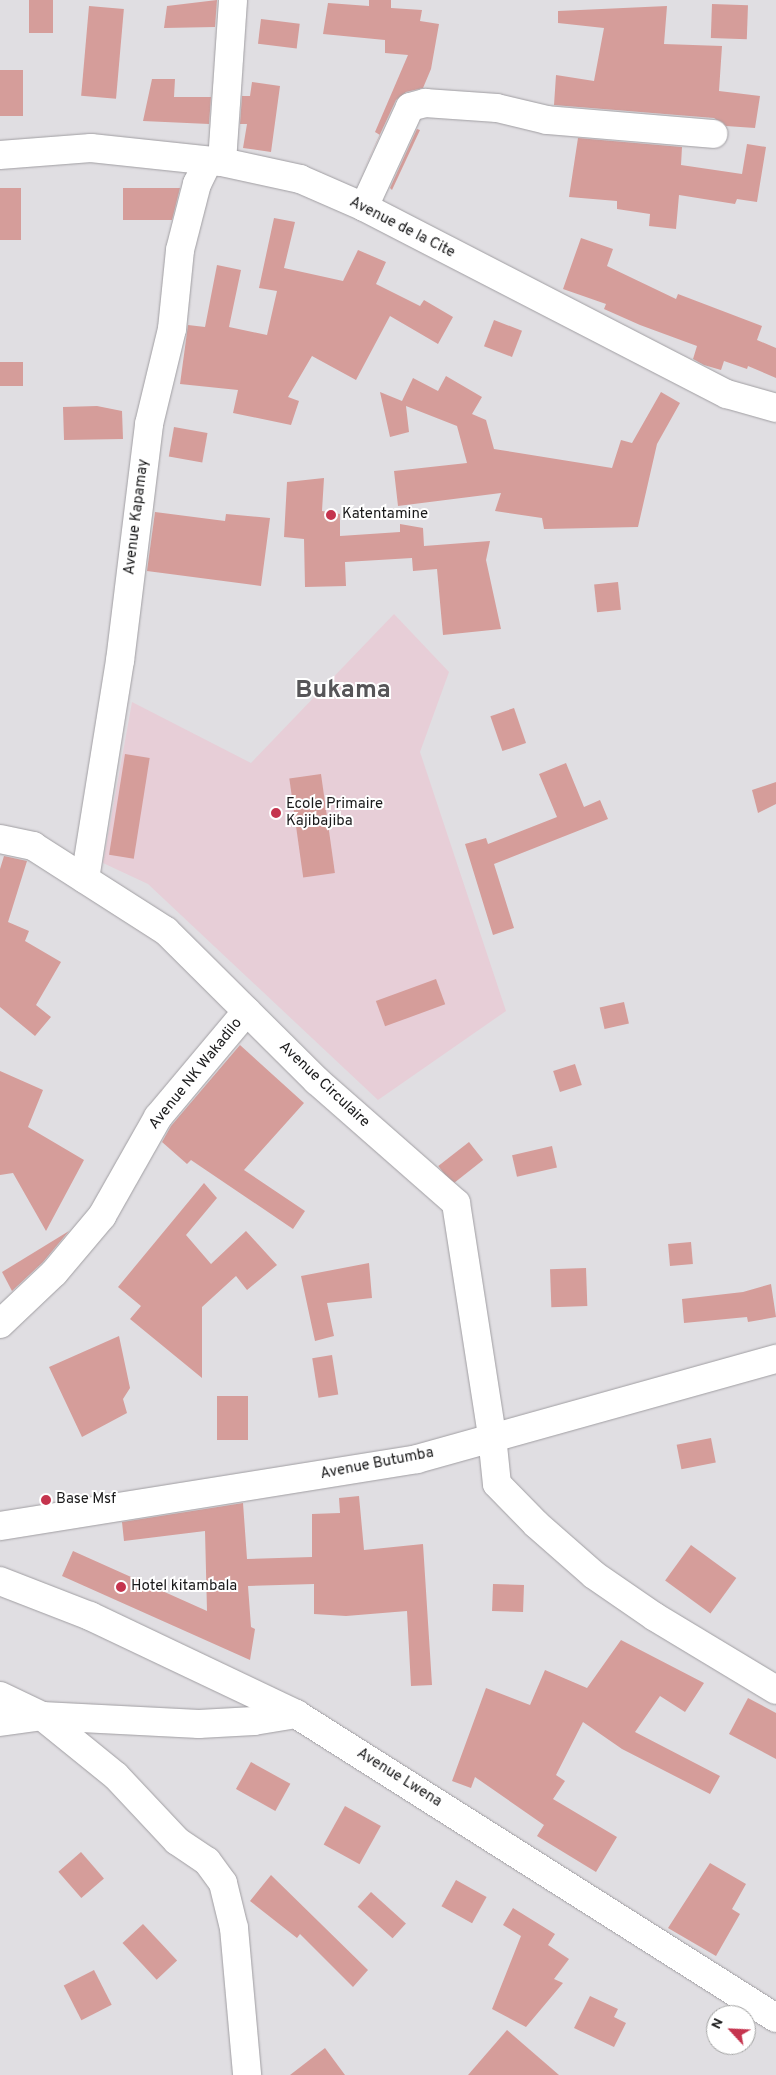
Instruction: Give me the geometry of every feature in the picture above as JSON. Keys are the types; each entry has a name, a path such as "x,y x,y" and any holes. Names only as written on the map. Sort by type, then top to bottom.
{"street":[{"path":"215,162 233,0"},
{"path":"364,207 410,107 425,103 498,108 547,120 713,134"},
{"name":"Avenue de la Cite","path":"0,155 91,148 215,162 300,178 364,207 727,394 776,408"},
{"name":"Avenue Kapamay","path":"85,879 120,662 150,424 172,329 180,250 197,184 215,162"},
{"name":"Avenue Circulaire","path":"0,839 34,846 166,931 317,1081 456,1203 492,1436 497,1484 536,1524 594,1575 655,1617 776,1690"},
{"name":"Avenue NK Wakadilo","path":"0,1324 54,1274 102,1216 158,1117 247,1011"},
{"name":"Avenue Butumba","path":"0,1526 416,1459 492,1436 772,1366"},
{"name":"Avenue Lwena","path":"0,1581 90,1616 296,1714 776,2018"},
{"path":"0,1696 42,1716 116,1776 177,1841 207,1861 223,1883 234,1928 247,2075"},
{"path":"0,1722 42,1716 199,1724 254,1721 296,1714"}],"shaded area":[{"name":"Ecole Primaire Kajibajiba","path":"394,614 449,672 420,752 506,1011 378,1100 148,884 103,863 132,702 251,763"}],"building":[{"path":"29,0 53,0 53,33 29,33"},
{"path":"217,0 215,27 164,28 167,6"},
{"path":"369,0 391,0 391,8 422,10 420,21 439,24 431,69 423,88 406,92 396,100 380,135 375,132 408,55 385,53 385,40 323,34 328,3 369,6"},
{"path":"712,4 748,5 747,39 711,38"},
{"path":"89,6 124,9 116,99 81,96"},
{"path":"667,6 664,44 722,46 719,91 760,96 755,128 726,126 714,118 554,105 556,75 594,81 604,28 558,23 558,11"},
{"path":"261,19 300,24 297,49 258,44"},
{"path":"0,70 23,70 23,116 0,116"},
{"path":"152,79 175,79 174,97 211,97 209,124 143,121"},
{"path":"252,82 280,86 271,152 243,148 247,124 240,124 242,96 250,96"},
{"path":"417,129 420,130 392,190 390,188"},
{"path":"578,138 682,147 681,165 742,174 747,144 766,147 757,202 737,199 735,204 679,195 676,229 649,226 650,214 617,209 617,201 569,197"},
{"path":"0,188 21,188 21,240 0,240"},
{"path":"123,188 180,188 172,220 123,220"},
{"path":"274,218 295,222 284,268 343,281 358,250 386,262 376,284 420,306 424,300 453,317 438,344 390,316 356,380 312,356 288,397 299,401 291,425 233,413 238,390 180,384 188,325 205,327 217,265 241,270 229,327 267,335 277,291 259,288"},
{"path":"581,238 613,249 607,266 676,299 678,294 762,326 757,340 776,348 776,378 748,366 747,369 724,361 721,370 704,365 693,359 697,346 640,325 604,309 606,304 563,289"},
{"path":"494,320 522,331 512,357 484,346"},
{"path":"0,362 23,362 23,386 0,386"},
{"path":"446,376 482,397 472,414 486,420 494,449 612,468 621,440 632,443 661,392 680,403 657,444 638,527 544,529 542,518 495,511 501,493 398,506 394,471 467,463 457,426 406,406 409,432 390,437 380,392 402,401 413,378 438,391"},
{"path":"97,406 122,411 123,439 64,440 63,407"},
{"path":"174,427 207,433 202,462 169,457"},
{"path":"324,478 322,511 340,514 340,536 400,532 400,524 423,528 424,546 490,541 486,560 501,629 443,635 437,569 413,571 412,558 345,562 346,586 305,587 304,539 284,537 287,482"},
{"path":"155,512 225,521 226,514 270,518 261,586 147,571"},
{"path":"618,582 621,610 597,612 594,585"},
{"path":"514,708 526,743 502,751 490,716"},
{"path":"125,754 150,758 134,859 109,855"},
{"path":"566,763 584,807 600,800 608,819 494,864 514,928 493,935 465,844 486,838 488,844 557,817 539,774"},
{"path":"321,774 335,873 303,877 289,778"},
{"path":"776,782 776,804 758,813 752,790"},
{"path":"4,856 27,861 8,922 29,931 25,941 61,962 36,1005 51,1017 35,1036 0,1007 0,869"},
{"path":"436,979 445,1004 385,1026 376,1001"},
{"path":"624,1002 629,1023 605,1029 600,1008"},
{"path":"240,1045 304,1103 244,1170 305,1211 293,1229 191,1160 187,1164 162,1142 171,1126"},
{"path":"575,1064 582,1085 560,1092 553,1071"},
{"path":"0,1071 43,1090 28,1127 84,1160 46,1231 13,1173 0,1175"},
{"path":"469,1142 483,1160 452,1184 438,1166"},
{"path":"552,1146 557,1167 517,1177 512,1155"},
{"path":"204,1183 217,1198 186,1235 211,1264 246,1231 277,1265 247,1290 236,1276 202,1307 202,1378 130,1319 141,1306 118,1287"},
{"path":"69,1231 43,1262 12,1291 2,1272"},
{"path":"691,1242 693,1264 670,1266 668,1244"},
{"path":"369,1263 372,1298 327,1303 334,1336 315,1341 301,1276"},
{"path":"586,1268 587,1306 551,1307 550,1269"},
{"path":"771,1284 776,1317 748,1322 747,1317 684,1323 682,1299 743,1292"},
{"path":"119,1336 130,1388 123,1399 127,1413 82,1437 49,1367"},
{"path":"332,1355 338,1395 319,1398 312,1358"},
{"path":"217,1396 248,1396 248,1440 217,1440"},
{"path":"711,1438 716,1463 681,1469 677,1445"},
{"path":"359,1496 364,1550 423,1544 432,1685 411,1686 407,1611 346,1616 314,1614 314,1584 248,1586 251,1627 255,1629 250,1660 62,1576 73,1551 207,1611 205,1531 124,1541 122,1522 243,1503 247,1559 312,1557 312,1514 340,1513 339,1498"},
{"path":"691,1545 736,1578 710,1614 665,1581"},
{"path":"493,1584 524,1585 523,1612 492,1611"},
{"path":"621,1640 704,1683 685,1712 660,1696 635,1732 720,1776 710,1794 622,1749 583,1722 556,1775 565,1781 553,1799 617,1837 596,1872 537,1836 544,1825 475,1777 471,1788 452,1781 486,1688 530,1705 545,1670 587,1688"},
{"path":"748,1698 776,1713 776,1759 729,1734"},
{"path":"251,1762 290,1784 275,1811 236,1789"},
{"path":"345,1806 381,1826 360,1864 324,1844"},
{"path":"81,1852 104,1878 81,1898 58,1872"},
{"path":"710,1863 746,1884 732,1909 740,1914 716,1956 668,1928"},
{"path":"271,1875 368,1970 353,1987 300,1934 297,1938 250,1901"},
{"path":"456,1880 487,1897 472,1923 441,1906"},
{"path":"371,1892 406,1923 393,1938 358,1907"},
{"path":"513,1908 555,1934 548,1945 569,1959 554,1979 563,1983 526,2027 492,2009 521,1936 503,1925"},
{"path":"143,1924 177,1961 157,1980 123,1943"},
{"path":"94,1970 112,2005 81,2020 64,1985"},
{"path":"590,1996 618,2009 614,2017 626,2023 614,2047 574,2028"},
{"path":"507,2030 559,2075 468,2075"},
{"path":"325,2048 345,2075 290,2075"}],"place":[{"name":"Katentamine","path":"331,515"},
{"name":"Ecole Primaire Kajibajiba","path":"276,813"},
{"name":"Base Msf","path":"46,1500"},
{"name":"Hotel kitambala","path":"121,1587"}],"district":[{"name":"Bukama","path":"343,691"}]}
